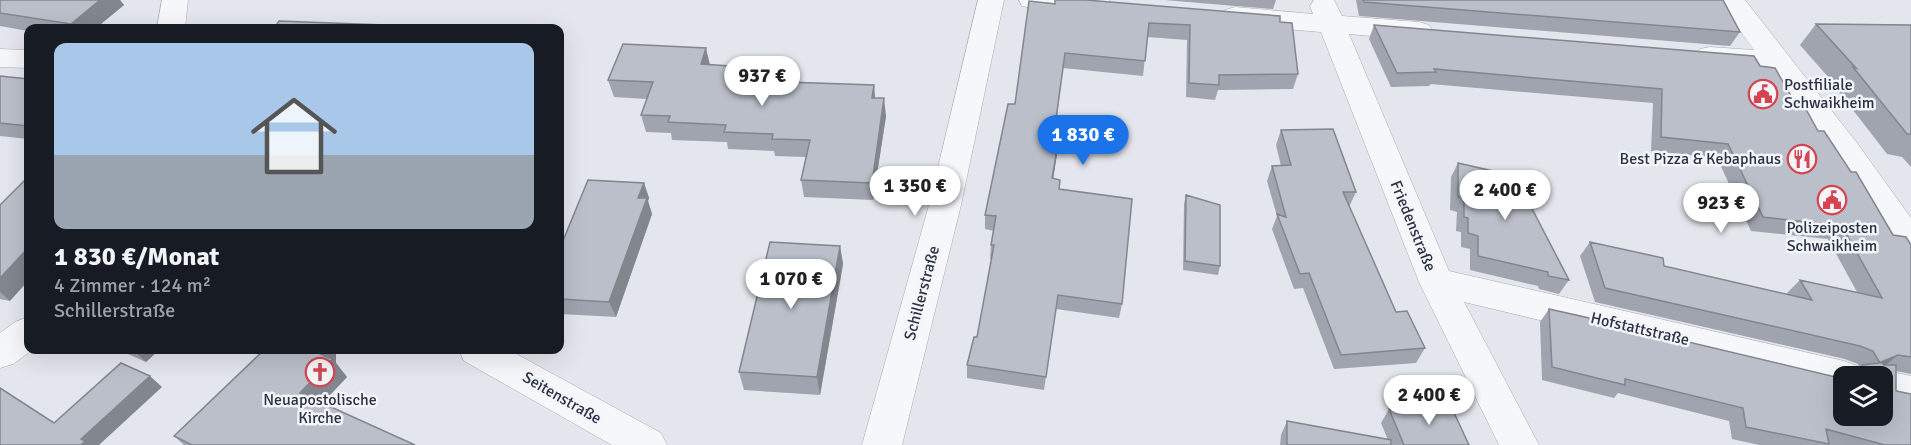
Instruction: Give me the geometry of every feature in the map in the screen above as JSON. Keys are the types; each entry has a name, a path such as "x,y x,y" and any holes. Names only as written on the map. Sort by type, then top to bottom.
{"street":[{"path":"172,24 175,0"},
{"name":"Schillerstraße","path":"882,445 945,205 991,0"},
{"path":"1032,0 1128,8"},
{"path":"1731,0 1846,151 1911,244"},
{"path":"1211,14 1326,12 1448,34"},
{"name":"Friedenstraße","path":"1326,12 1436,282 1519,445"},
{"path":"1682,53 1776,61"},
{"path":"0,58 24,59"},
{"name":"Hofstattstraße","path":"1436,282 1833,374"},
{"path":"0,353 24,335"},
{"name":"Seitenstraße","path":"484,354 647,445"},
{"path":"1893,388 1911,392"}],"building":[{"path":"0,0 100,0 71,24 0,13"},
{"path":"1055,0 1086,0 1280,16 1280,22 1292,23 1298,74 1219,75 1219,85 1189,83 1190,25 1149,23 1145,61 1065,53 1055,126 1061,127 1052,178 1060,180 1059,189 1132,199 1122,304 1058,295 1046,377 967,365 974,337 977,337 994,245 991,245 996,216 985,215 1008,104 1015,104 1029,1 1055,4"},
{"path":"1363,0 1723,0 1740,32 1364,2"},
{"path":"279,21 358,24 277,24"},
{"path":"1816,24 1911,25 1911,134 1907,134 1853,67 1856,68"},
{"path":"1374,25 1754,56 1760,66 1775,68 1794,101 1802,102 1818,131 1824,131 1851,172 1856,172 1893,235 1906,237 1911,245 1911,357 1898,355 1881,362 1884,365 1896,365 1896,391 1911,394 1911,445 1885,445 1826,429 1829,444 1746,427 1743,408 1625,379 1625,385 1552,367 1549,309 1589,318 1591,322 1596,320 1833,376 1833,426 1893,426 1893,366 1862,366 1880,363 1873,351 1860,346 1605,288 1590,242 1663,258 1664,266 1812,300 1800,280 1882,298 1842,226 1763,217 1728,144 1661,137 1662,89 1434,69 1436,72 1397,73"},
{"path":"623,44 706,48 701,64 789,70 786,82 874,85 872,98 884,98 872,183 801,180 810,140 772,139 773,134 724,132 726,125 668,122 670,116 641,115 653,82 608,80"},
{"path":"0,76 24,79 24,126 0,123"},
{"path":"1333,129 1356,192 1343,192 1396,312 1407,311 1425,348 1341,355 1309,273 1300,274 1277,214 1286,217 1272,166 1291,165 1281,130"},
{"path":"1458,163 1515,176 1569,280 1548,276 1548,272 1478,256 1478,236 1468,233 1468,218 1464,217 1464,198 1458,197"},
{"path":"588,180 644,183 638,198 647,198 609,302 564,299 564,238"},
{"path":"24,181 24,252 0,278 0,205"},
{"path":"1186,195 1220,205 1220,266 1185,261"},
{"path":"770,242 840,246 817,377 739,372"},
{"path":"260,354 320,354 332,359 300,393 415,445 192,445 174,436"},
{"path":"121,363 150,376 81,439 85,441 81,445 0,445 0,388 54,423"},
{"path":"1450,404 1469,445 1404,445 1389,409"},
{"path":"1287,421 1391,440 1391,445 1287,445"}],"place":[{"name":"Postfiliale Schwaikheim","path":"1763,94"},
{"name":"Best Pizza & Kebaphaus","path":"1802,159"},
{"name":"Polizeiposten Schwaikheim","path":"1832,200"},
{"name":"Neuapostolische Kirche","path":"320,372"}]}
